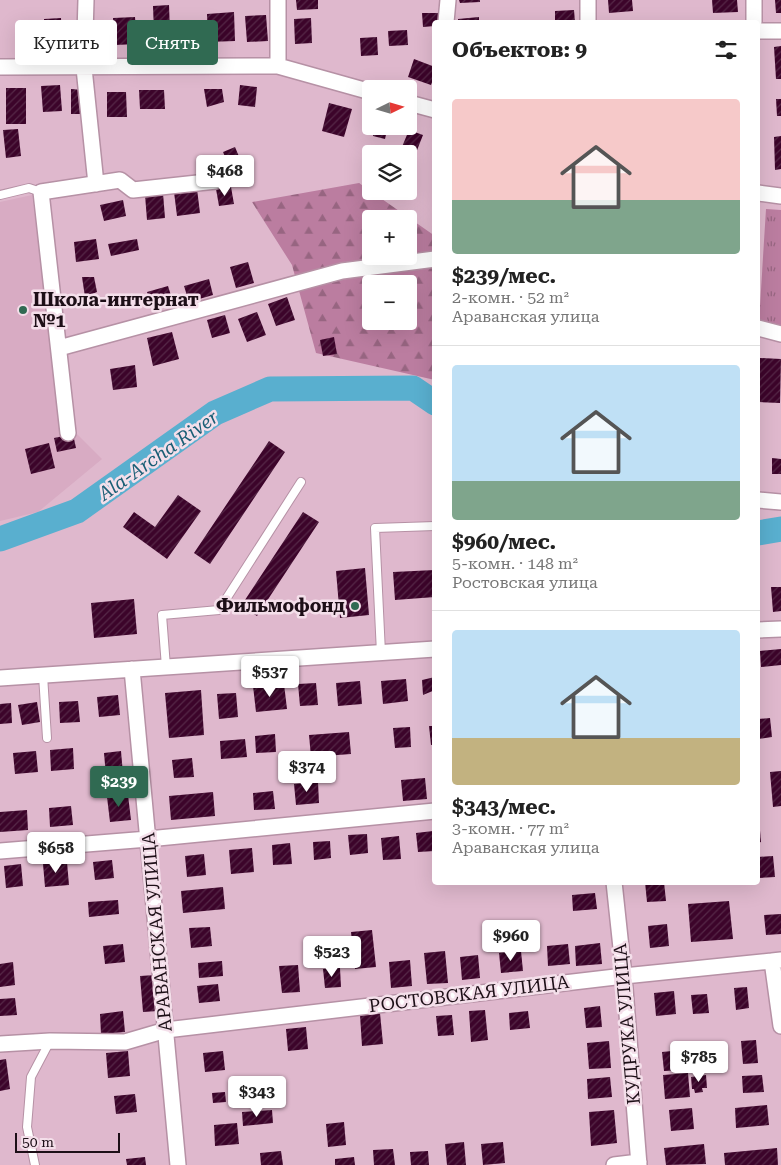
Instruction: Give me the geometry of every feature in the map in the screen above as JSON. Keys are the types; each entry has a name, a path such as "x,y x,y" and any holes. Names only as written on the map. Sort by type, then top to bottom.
{"street":[{"path":"86,0 84,68 96,184"},
{"path":"278,0 278,66"},
{"path":"446,20 448,0"},
{"path":"588,0 588,20"},
{"path":"754,0 754,20"},
{"path":"760,31 781,31"},
{"path":"0,67 278,66 362,89"},
{"path":"418,105 432,109"},
{"path":"68,432 41,192 120,180 134,190 216,181"},
{"path":"760,193 781,196"},
{"path":"59,348 342,271 432,259"},
{"path":"760,329 781,334"},
{"path":"760,500 781,502"},
{"path":"760,630 781,629"},
{"path":"0,678 432,649"},
{"name":"АРАВАНСКАЯ УЛИЦА","path":"132,670 178,1165"},
{"path":"0,851 148,840 432,811"},
{"name":"КУДРУКА УЛИЦА","path":"614,885 624,976 639,1164"},
{"name":"РОСТОВСКАЯ УЛИЦА","path":"0,1044 50,1041 125,1042 166,1030 624,976 777,961 781,1026"},
{"path":"614,1165 639,1164"}],"lane":[{"path":"0,195 29,188 41,192"},
{"path":"166,667 162,615 219,610 301,482"},
{"path":"381,653 375,528 432,526"},
{"path":"42,676 47,738"},
{"path":"35,1165 27,1127 31,1077 50,1041"}],"shaded area":[{"name":"Школа-интернат №1","path":"32,195 61,418 102,459 38,512 0,521 0,202"}],"green space":[{"path":"359,183 362,185 362,200 383,200 398,210 362,210 362,265 417,265 417,223 432,234 432,379 316,353 292,265 252,202"},
{"path":"766,209 781,210 781,326 760,322"}],"building":[{"path":"296,0 318,0 318,9 297,10"},
{"path":"459,0 480,0 480,2 460,3"},
{"path":"608,0 632,0 633,11 609,13"},
{"path":"712,0 737,0 738,12 713,13"},
{"path":"775,0 781,0 781,13 776,13"},
{"path":"169,5 170,20 154,20 153,6"},
{"path":"574,10 575,20 555,20 555,11"},
{"path":"234,12 235,41 218,42 218,20 207,20 207,14"},
{"path":"422,13 438,13 438,20 432,20 432,26 423,27"},
{"path":"266,15 268,41 247,42 245,16"},
{"path":"135,17 135,20 127,20 127,44 117,45 117,20 113,20 113,18"},
{"path":"479,17 479,20 458,19"},
{"path":"61,18 61,20 44,20"},
{"path":"311,18 312,43 295,44 294,19"},
{"path":"407,30 408,45 389,46 388,31"},
{"path":"377,37 378,55 361,56 360,38"},
{"path":"781,46 781,79 776,79 774,47"},
{"path":"414,59 432,66 431,85 408,77"},
{"path":"60,85 62,111 43,112 41,86"},
{"path":"240,85 257,87 255,107 238,105"},
{"path":"6,88 26,88 26,124 6,124"},
{"path":"71,89 84,90 84,114 71,114"},
{"path":"204,89 222,89 224,102 207,107"},
{"path":"139,90 164,90 165,109 140,109"},
{"path":"107,92 126,92 127,117 107,117"},
{"path":"776,99 781,99 781,116 777,116"},
{"path":"329,103 352,109 344,137 322,131"},
{"path":"18,129 21,156 6,158 3,130"},
{"path":"418,133 423,135 417,150 417,145 403,145 407,135 418,135"},
{"path":"373,135 386,135 385,139"},
{"path":"781,136 781,169 775,170 774,137"},
{"path":"235,147 243,166 231,171 223,152"},
{"path":"231,187 234,204 219,206 216,189"},
{"path":"197,189 200,213 177,216 174,192"},
{"path":"163,193 165,218 147,220 145,195"},
{"path":"123,200 126,216 104,221 100,205"},
{"path":"96,239 99,259 76,262 74,242"},
{"path":"137,239 139,250 111,256 108,244"},
{"path":"248,262 254,283 236,288 230,267"},
{"path":"82,277 94,277 97,292 85,297"},
{"path":"209,279 213,295 189,302 184,286"},
{"path":"168,286 173,302 152,308 147,292"},
{"path":"287,297 295,320 276,326 268,304"},
{"path":"257,312 266,335 247,342 238,319"},
{"path":"225,315 230,333 212,338 207,320"},
{"path":"172,332 179,359 153,366 147,338"},
{"path":"334,337 337,354 323,356 320,340"},
{"path":"760,358 781,359 780,403 760,402"},
{"path":"135,365 137,387 113,390 110,369"},
{"path":"73,434 76,448 57,452 54,438"},
{"path":"269,441 285,452 210,564 194,553"},
{"path":"49,443 55,468 31,474 25,449"},
{"path":"772,458 781,459 781,474 772,474"},
{"path":"178,495 201,511 167,559 123,527 134,512 155,527"},
{"path":"303,512 319,522 257,616 241,606"},
{"path":"365,568 369,615 340,618 336,571"},
{"path":"432,570 432,597 395,600 393,572"},
{"path":"771,587 781,587 781,611 773,612"},
{"path":"134,599 137,634 94,638 91,603"},
{"path":"781,649 781,665 761,667 760,651"},
{"path":"432,678 432,691 423,695 422,680"},
{"path":"406,679 408,701 383,704 381,681"},
{"path":"360,681 362,704 338,706 336,683"},
{"path":"316,683 318,705 300,706 298,684"},
{"path":"284,684 287,709 256,712 253,686"},
{"path":"201,690 204,735 169,738 165,693"},
{"path":"236,693 238,717 219,719 217,694"},
{"path":"118,695 120,715 99,717 97,697"},
{"path":"78,701 80,722 60,723 59,702"},
{"path":"37,702 40,722 22,725 18,705"},
{"path":"11,703 12,723 0,724 0,704"},
{"path":"770,718 772,737 760,739 760,719"},
{"path":"429,726 432,726 431,745"},
{"path":"410,727 411,747 395,748 393,728"},
{"path":"349,732 351,754 311,757 309,735"},
{"path":"275,734 276,752 256,753 255,736"},
{"path":"245,739 247,757 221,759 220,741"},
{"path":"73,748 74,769 51,771 50,750"},
{"path":"36,751 38,772 15,774 13,753"},
{"path":"121,751 123,774 106,776 104,753"},
{"path":"192,758 194,777 174,778 172,760"},
{"path":"781,771 781,806 773,807 770,772"},
{"path":"425,778 427,799 403,801 401,780"},
{"path":"318,782 319,803 296,805 294,784"},
{"path":"273,791 275,809 254,810 253,793"},
{"path":"213,792 215,816 171,820 169,796"},
{"path":"128,795 131,820 110,822 107,797"},
{"path":"71,806 73,825 50,827 49,808"},
{"path":"27,810 28,830 0,832 0,812"},
{"path":"432,831 432,851 418,852 416,833"},
{"path":"367,834 368,853 350,855 348,835"},
{"path":"399,836 401,859 383,860 381,838"},
{"path":"330,841 331,858 314,860 313,842"},
{"path":"290,843 292,864 273,865 272,845"},
{"path":"252,848 254,872 231,874 229,850"},
{"path":"204,854 206,875 187,877 185,856"},
{"path":"773,856 775,877 760,878 760,857"},
{"path":"112,860 114,878 95,880 93,862"},
{"path":"67,862 69,885 45,887 43,864"},
{"path":"21,864 23,886 6,888 4,866"},
{"path":"645,885 664,885 666,901 647,902"},
{"path":"223,887 225,909 183,913 181,891"},
{"path":"595,893 597,909 573,911 572,895"},
{"path":"118,900 119,914 89,917 88,902"},
{"path":"729,901 733,939 691,942 688,904"},
{"path":"781,914 781,934 766,935 764,915"},
{"path":"667,924 669,946 650,948 648,926"},
{"path":"210,927 212,946 191,948 189,928"},
{"path":"372,930 376,967 355,969 351,932"},
{"path":"600,943 602,964 576,966 575,946"},
{"path":"123,944 125,962 105,964 103,946"},
{"path":"568,944 570,964 548,966 547,946"},
{"path":"445,951 448,983 427,984 424,953"},
{"path":"521,951 523,971 501,973 499,953"},
{"path":"478,955 480,978 462,980 460,957"},
{"path":"410,960 412,986 391,988 389,962"},
{"path":"222,961 223,976 199,978 198,963"},
{"path":"13,962 15,985 0,987 0,964"},
{"path":"298,965 300,992 282,993 279,966"},
{"path":"340,968 341,987 325,988 323,969"},
{"path":"155,975 158,1011 143,1012 140,976"},
{"path":"218,984 220,1001 199,1003 197,986"},
{"path":"747,987 749,1008 736,1010 734,988"},
{"path":"674,991 676,1014 656,1016 654,993"},
{"path":"707,994 709,1013 693,1014 691,995"},
{"path":"15,998 17,1015 0,1016 0,999"},
{"path":"600,1006 602,1027 586,1028 584,1008"},
{"path":"485,1010 488,1040 471,1042 469,1011"},
{"path":"123,1011 125,1032 101,1034 100,1014"},
{"path":"528,1011 530,1028 510,1030 509,1013"},
{"path":"380,1013 383,1044 362,1046 360,1015"},
{"path":"452,1015 454,1035 438,1036 436,1016"},
{"path":"306,1027 308,1049 288,1051 286,1029"},
{"path":"756,1040 758,1063 743,1064 741,1041"},
{"path":"609,1041 611,1068 589,1069 587,1043"},
{"path":"682,1050 684,1070 664,1071 662,1052"},
{"path":"128,1051 130,1076 108,1078 106,1053"},
{"path":"223,1051 225,1070 205,1072 203,1053"},
{"path":"6,1059 10,1089 0,1091 0,1060"},
{"path":"688,1073 690,1097 665,1099 663,1075"},
{"path":"706,1075 707,1088 702,1088 703,1092 695,1093 694,1089 692,1089 691,1077"},
{"path":"762,1075 764,1092 743,1093 742,1076"},
{"path":"610,1077 612,1097 588,1099 587,1079"},
{"path":"225,1092 226,1102 213,1103 212,1093"},
{"path":"135,1094 137,1112 116,1114 114,1096"},
{"path":"767,1105 769,1125 736,1128 735,1108"},
{"path":"692,1108 694,1129 671,1131 669,1110"},
{"path":"272,1110 273,1123 243,1126 242,1112"},
{"path":"614,1110 617,1143 591,1146 589,1112"},
{"path":"344,1122 346,1145 328,1147 326,1124"},
{"path":"237,1123 239,1144 215,1146 214,1125"},
{"path":"464,1142 466,1165 447,1165 445,1144"},
{"path":"503,1142 505,1163 483,1165 481,1144"},
{"path":"704,1144 706,1164 666,1165 664,1148"},
{"path":"777,1148 778,1165 725,1165 724,1153"},
{"path":"393,1149 395,1165 374,1165 373,1150"},
{"path":"281,1151 283,1165 261,1165 260,1153"},
{"path":"428,1151 429,1165 411,1165 410,1152"},
{"path":"145,1157 146,1165 127,1165 126,1159"},
{"path":"354,1157 355,1165 335,1165 335,1159"}],"waterway":[{"name":"Ala-Archa River","path":"0,539 77,511 215,413 270,389 413,388 432,401"},
{"name":"Ala-Archa River","path":"760,533 781,529"}],"place":[{"name":"Школа-интернат №1","path":"23,310"},
{"name":"Фильмофонд","path":"355,606"}]}
